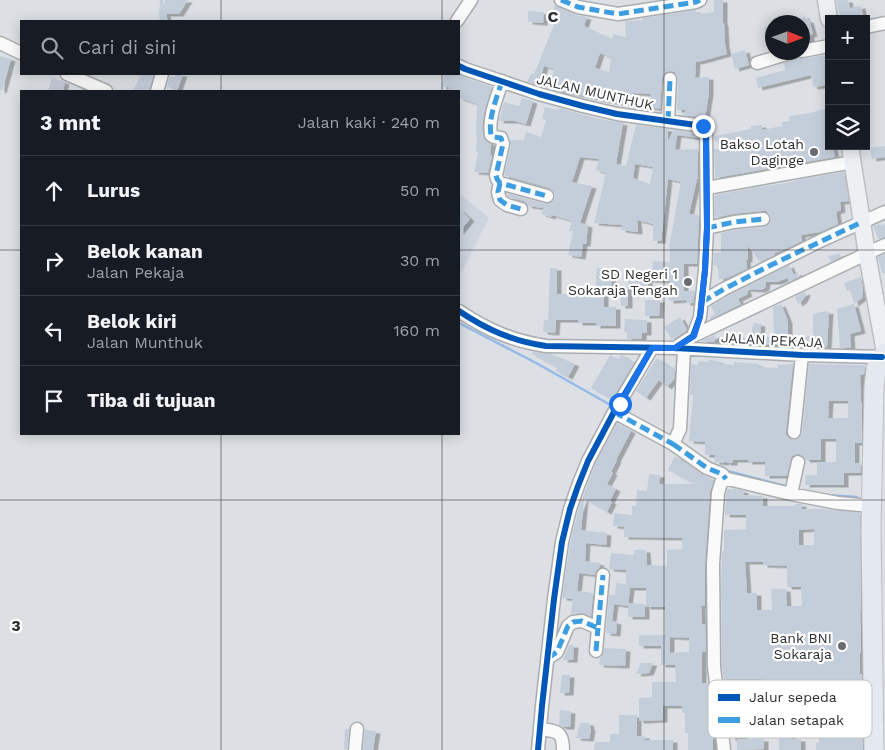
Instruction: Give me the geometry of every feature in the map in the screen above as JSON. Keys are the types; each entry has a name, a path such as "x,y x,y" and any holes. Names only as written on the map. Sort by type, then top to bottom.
{"highway":[{"path":"874,750 879,709 871,506 874,388 883,360"}],"main road":[{"path":"826,0 828,15"},
{"path":"851,154 883,360"}],"street":[{"path":"458,20 471,0"},
{"path":"561,0 578,7 618,14 700,0"},
{"path":"870,26 885,23"},
{"path":"0,43 20,53"},
{"path":"810,50 825,47"},
{"path":"757,63 767,60"},
{"name":"JALAN MUNTHUK","path":"460,66 539,94 583,106 618,114 706,127 707,228 705,270 700,316 694,336"},
{"path":"69,75 104,90"},
{"path":"156,90 162,75"},
{"path":"668,121 670,79"},
{"path":"502,81 494,107 490,130 494,137 501,138 503,141 496,179 500,183 547,196"},
{"path":"707,188 851,154"},
{"path":"500,183 498,192 500,200 507,205 521,209"},
{"path":"702,302 765,268 885,212"},
{"path":"707,228 734,222 763,219"},
{"path":"675,441 680,429 680,348 694,336 885,244"},
{"name":"JALAN PEKAJA","path":"460,312 473,321 508,337 546,346 680,348 883,360"},
{"path":"538,750 554,598 562,542 570,509 588,461 652,348"},
{"path":"794,432 802,355"},
{"path":"616,409 675,441 707,468 722,474 726,479 792,489 838,503 871,506"},
{"path":"792,489 798,462"},
{"path":"715,680 714,547 718,493 726,479"},
{"path":"596,651 603,575"},
{"path":"548,658 557,652 568,626 573,622 582,621 598,628"},
{"path":"541,718 559,733 563,739 563,750"},
{"path":"355,750 357,729"}],"shaded area":[{"path":"460,194 489,218 460,275"}],"building":[{"path":"160,0 163,0 164,6 165,0 188,0 179,14 166,14 168,20 160,20"},
{"path":"714,0 723,0 723,23 727,54 696,61 695,78 709,77 709,93 705,118 683,115 686,110 677,110 678,79 675,72 671,71 666,72 662,78 660,109 649,107 651,94 633,93 630,104 612,102 549,88 554,69 544,66 538,85 527,82 531,73 534,74 554,25 549,23 555,5 575,15 587,17 584,26 612,39 613,34 626,37 625,21 643,20 643,18 696,10 696,14 714,12","holes":["600,53 611,58 609,72 595,68"]},
{"path":"836,0 848,0 850,8 861,6 863,15 840,15"},
{"path":"528,11 544,12 543,23 528,22"},
{"path":"810,24 813,34 810,35"},
{"path":"745,50 749,65 735,69 731,54"},
{"path":"0,56 11,59 2,91 0,90"},
{"path":"825,56 825,86 813,87 811,75 758,88 756,78 785,70 784,63 792,60 810,60 810,58"},
{"path":"141,75 154,75 149,90 133,90"},
{"path":"183,75 177,90 167,86 169,78"},
{"path":"444,75 459,75 492,87 484,113 482,128 484,139 491,144 490,155 492,155 488,173 474,172 478,152 476,151 477,104 460,98 460,90 450,90 448,87 442,87"},
{"path":"52,78 65,82 63,90 48,90"},
{"path":"522,98 533,101 526,124 514,121 499,121 504,102 519,106"},
{"path":"545,107 558,110 559,108 595,118 623,123 616,164 626,166 636,125 668,129 668,141 674,130 698,134 698,138 677,135 675,150 698,149 698,179 689,214 699,215 697,264 684,264 684,291 695,291 693,303 686,303 686,300 669,301 670,281 648,280 648,289 628,289 628,270 652,270 653,261 670,262 669,247 681,182 668,179 661,241 653,241 653,224 637,220 638,232 621,230 622,225 594,223 606,173 596,170 599,159 580,157 572,182 592,186 580,223 588,225 586,244 583,244 581,257 568,255 573,231 569,231 572,221 541,214 544,208 528,206 524,201 507,195 507,193 545,204 555,199 555,194 550,188 504,175 511,146 510,140 524,140 526,132 541,137 546,120 542,119","holes":["635,164 653,167 650,184 633,178"]},
{"path":"825,109 825,150 834,150 835,157 715,178 714,149 732,149 732,144 714,141 714,136 751,129 751,126 762,125 762,130 782,126 782,122 790,121 789,116"},
{"path":"885,146 885,157 872,159 870,148"},
{"path":"844,172 849,201 840,202 841,210 836,212 838,224 820,232 801,235 802,241 774,253 775,255 760,262 748,246 747,269 727,278 719,279 718,265 713,266 714,253 721,252 721,233 764,227 768,225 771,219 766,211 733,214 715,218 715,195"},
{"path":"460,210 470,219 460,231"},
{"path":"885,224 885,237 878,239 873,226"},
{"path":"839,254 841,257 831,262 828,256"},
{"path":"885,254 885,273 882,273 878,257"},
{"path":"789,265 794,275 797,272 799,277 789,282 787,276 787,278 777,282 766,282 765,288 761,290 746,289 748,294 738,299 741,304 711,319 710,317 715,314 711,306"},
{"path":"550,268 557,268 557,294 579,294 579,291 595,291 597,268 612,269 611,291 604,290 604,307 616,307 616,326 596,326 596,323 578,323 578,320 556,320 555,333 543,332 544,320 548,320"},
{"path":"861,277 862,298 854,304 850,290 847,291 844,283"},
{"path":"621,287 628,287 628,306 621,306"},
{"path":"805,292 803,300 798,304 795,297"},
{"path":"645,300 660,300 659,316 645,316"},
{"path":"781,304 788,321 788,340 784,345 734,343 734,337 751,339 753,323 761,324 760,336 774,337 773,307"},
{"path":"854,304 861,331 850,334 851,348 840,348 837,309"},
{"path":"829,311 827,347 803,347 804,337 813,335 813,314"},
{"path":"680,317 687,329 672,340 664,327"},
{"path":"625,319 647,320 647,333 642,333 642,339 627,339 627,332 624,332"},
{"path":"715,335 715,342 701,341"},
{"path":"532,352 551,354 575,364 568,377 556,371 557,368 532,354"},
{"path":"610,355 618,359 622,355 634,363 612,400 591,388"},
{"path":"657,358 672,369 675,366 674,379 667,387 659,380 646,398 636,391"},
{"path":"709,360 719,361 719,364 734,365 734,362 759,364 759,367 778,368 778,365 793,364 786,435 794,440 800,437 802,433 809,364 865,365 864,374 860,375 862,443 855,443 855,463 861,463 861,473 844,473 844,485 805,485 806,475 817,475 817,462 836,462 836,439 821,439 821,460 806,460 799,454 792,456 787,476 765,476 765,462 733,460 733,463 726,463 726,460 724,463 715,462 715,455 705,455 705,442 689,441 693,395 690,395 691,364 698,365 698,361 709,362","holes":["829,401 848,401 848,418 828,418"]},
{"path":"617,423 631,431 616,460 611,472 613,473 607,484 616,489 610,501 612,502 607,512 584,499 581,530 607,533 606,545 586,543 585,561 600,563 595,575 579,573 577,591 593,593 591,616 582,613 571,614 573,599 562,598 570,544 578,511 595,464"},
{"path":"675,456 702,475 714,480 710,492 705,564 705,606 701,606 702,624 705,624 706,652 702,652 702,683 708,683 708,738 714,738 713,750 688,750 688,733 685,733 685,713 682,713 682,706 663,706 663,720 639,721 639,698 652,697 652,682 676,682 675,665 661,665 661,646 639,646 639,635 665,635 665,607 646,607 646,588 630,588 628,606 614,604 612,621 617,622 616,634 606,633 609,595 615,595 616,583 626,584 626,570 609,569 611,553 634,555 634,550 646,550 647,565 667,566 667,550 682,549 682,538 624,537 624,527 613,526 614,513 632,515 632,506 636,506 637,490 647,491 649,474 660,475 659,484 695,484 668,470","holes":["670,637 689,638 689,652 670,653"]},
{"path":"728,489 744,491 744,495 763,496 763,506 795,506 795,504 802,504 802,509 824,509 860,513 860,674 862,674 862,680 724,679 722,666 721,585 724,530 746,529 746,515 725,515","holes":["814,529 814,545 799,545 799,530","745,562 763,562 763,565 787,566 787,587 801,587 802,606 787,606 786,589 771,589 772,610 757,610 757,593 747,593"]},
{"path":"628,603 645,604 645,617 628,617"},
{"path":"569,645 574,645 573,660 563,660"},
{"path":"604,648 626,649 625,666 599,665"},
{"path":"641,663 653,663 649,673 636,674"},
{"path":"562,675 570,675 569,693 560,693"},
{"path":"560,710 571,711 570,727 559,725"},
{"path":"619,715 637,715 637,736 645,736 645,740 673,740 673,750 594,750 595,742 610,742 610,734 619,734"},
{"path":"580,723 589,723 591,730 589,739 576,738"},
{"path":"345,729 349,729 347,749 344,749"},
{"path":"365,730 376,731 373,750 363,750"},
{"path":"779,738 801,739 801,750 779,750"},
{"path":"819,738 863,738 863,750 816,750 816,743 819,743"},
{"path":"737,739 764,739 764,749 737,750"}],"waterway":[{"path":"460,324 538,364 614,407"},
{"path":"724,470 789,487"},
{"path":"826,495 857,497"}],"marked path":[{"path":"561,0 578,7 618,14 700,0"},
{"path":"668,121 670,79"},
{"path":"502,81 490,128 491,135 501,138 503,144 496,175 497,179 500,183 547,196"},
{"path":"500,183 498,192 500,200 507,205 521,209"},
{"path":"707,228 734,222 763,219"},
{"path":"702,302 771,265 862,222"},
{"path":"614,412 673,443"},
{"path":"673,444 707,468 722,474 726,479"},
{"path":"548,658 557,652 568,626 573,622 582,621 598,628 603,575"},
{"path":"596,651 598,628"}],"cycle path":[{"path":"460,66 539,94 583,106 617,114 706,127 707,228 700,317 693,336 675,348"},
{"path":"460,312 501,334 546,346 675,348 882,357"},
{"path":"538,750 554,599 562,542 570,509 588,461 614,412 652,348"}],"place":[{"name":"Bakso Lotah Daginge","path":"814,152"},
{"name":"SD Negeri 1 Sokaraja Tengah","path":"688,282"},
{"name":"Bank BNI Sokaraja","path":"842,646"}],"route":[{"path":"620,404 652,348 675,348 694,336 700,316 707,228 706,127 703,126"}]}
